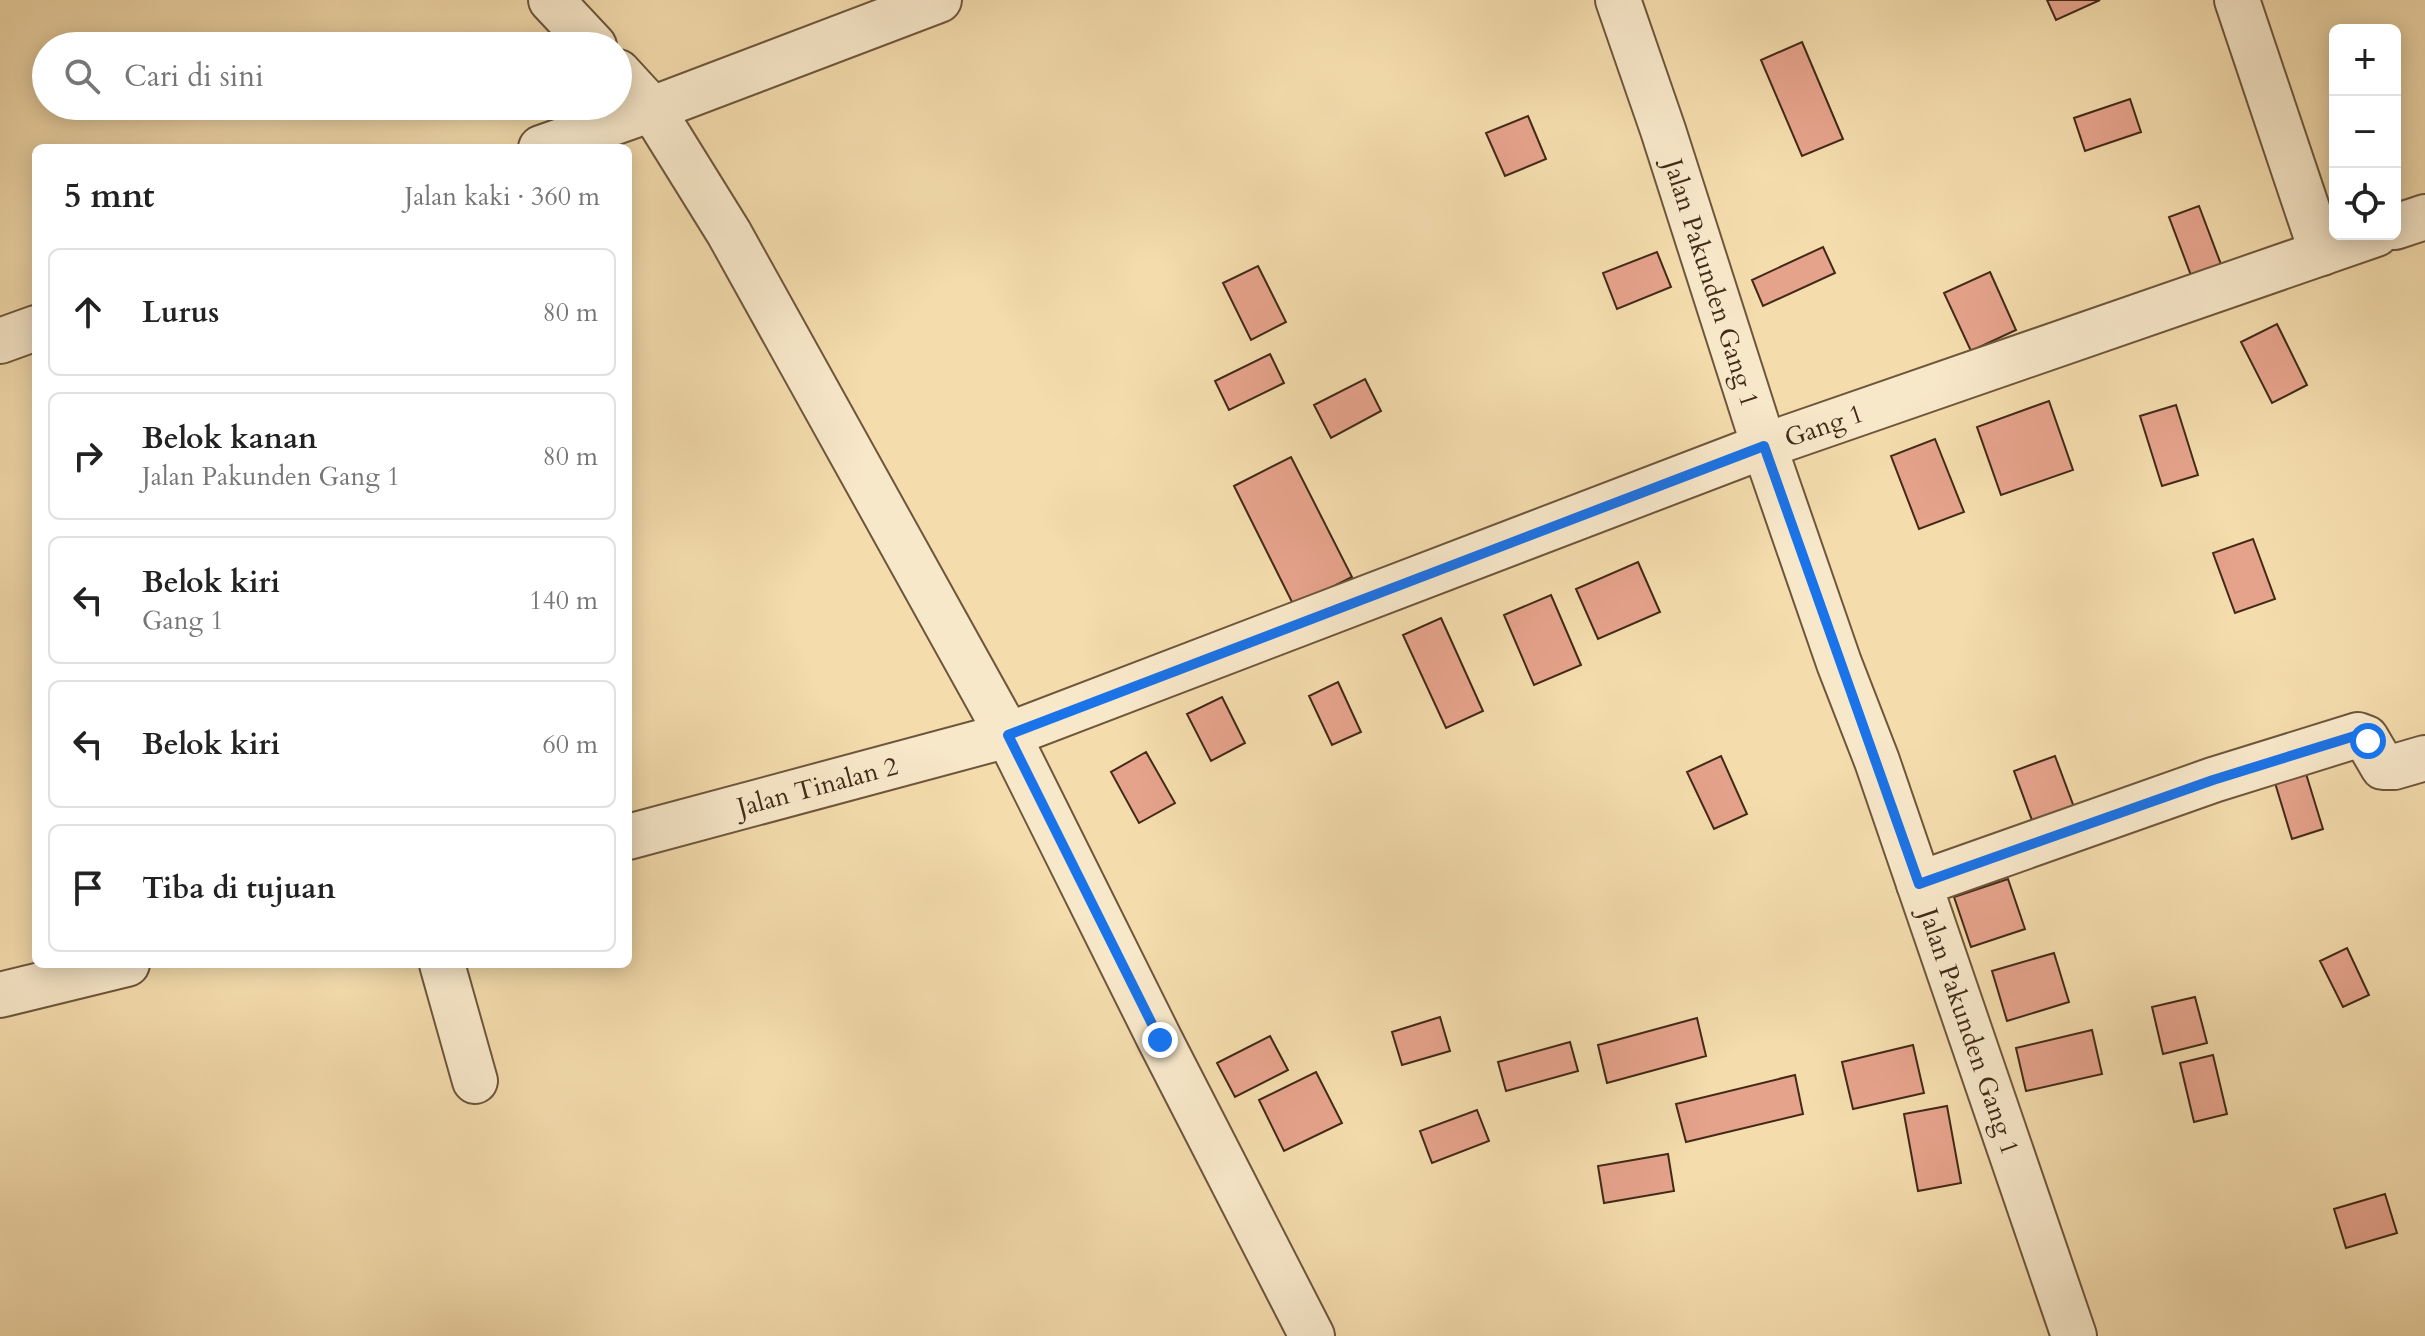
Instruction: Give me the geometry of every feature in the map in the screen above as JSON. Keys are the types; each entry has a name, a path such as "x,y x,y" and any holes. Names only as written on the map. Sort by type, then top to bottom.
{"street":[{"path":"551,0 581,32"},
{"path":"632,116 939,0"},
{"name":"Jalan Pakunden Gang 1","path":"1618,0 1764,446 2074,1336"},
{"path":"2237,0 2322,253"},
{"path":"632,87 652,109 729,233 1008,735 1312,1336"},
{"path":"552,144 621,120"},
{"path":"2401,225 2425,217"},
{"name":"Gang 1","path":"1008,735 1764,446 2359,240"},
{"path":"0,341 32,329"},
{"name":"Jalan Tinalan 2","path":"632,836 1008,735"},
{"path":"1919,884 2213,780 2358,735 2366,738 2383,767 2425,758"},
{"path":"0,995 111,968"},
{"path":"443,968 475,1081"}],"building":[{"path":"2047,0 2100,0 2056,20"},
{"path":"1802,42 1843,139 1802,156 1761,60"},
{"path":"2130,99 2141,132 2085,151 2074,118"},
{"path":"1528,116 1546,159 1505,176 1486,133"},
{"path":"2199,206 2222,267 2192,278 2169,217"},
{"path":"1823,247 1835,273 1763,306 1752,280"},
{"path":"1657,252 1671,287 1617,309 1603,273"},
{"path":"1258,266 1286,322 1251,340 1223,283"},
{"path":"1990,272 2016,330 1971,351 1944,293"},
{"path":"2277,324 2307,385 2272,403 2241,342"},
{"path":"1270,354 1284,383 1229,410 1215,381"},
{"path":"1365,379 1381,411 1331,438 1314,405"},
{"path":"2049,401 2073,470 2001,495 1977,427"},
{"path":"2176,405 2198,475 2162,486 2140,416"},
{"path":"1935,439 1964,512 1919,529 1891,456"},
{"path":"1291,457 1352,577 1294,606 1234,486"},
{"path":"2253,539 2275,599 2235,613 2213,553"},
{"path":"1638,562 1660,612 1598,639 1576,589"},
{"path":"1551,595 1581,665 1534,685 1504,615"},
{"path":"1441,618 1483,711 1446,728 1403,635"},
{"path":"1338,682 1361,732 1332,745 1309,696"},
{"path":"1222,697 1245,743 1211,761 1187,714"},
{"path":"1146,752 1175,803 1139,823 1111,772"},
{"path":"1721,756 1747,814 1714,829 1687,772"},
{"path":"2055,756 2078,818 2037,834 2014,771"},
{"path":"2303,764 2323,829 2292,839 2272,773"},
{"path":"2008,879 2025,929 1971,947 1954,897"},
{"path":"2347,948 2369,995 2343,1007 2320,961"},
{"path":"2054,953 2069,1002 2007,1021 1992,971"},
{"path":"2195,997 2207,1043 2163,1054 2152,1007"},
{"path":"1440,1017 1450,1051 1402,1065 1392,1032"},
{"path":"1697,1018 1706,1056 1607,1083 1598,1045"},
{"path":"2092,1030 2102,1074 2026,1091 2016,1048"},
{"path":"1270,1036 1288,1070 1235,1097 1217,1063"},
{"path":"1570,1042 1578,1071 1506,1091 1498,1062"},
{"path":"1913,1045 1924,1093 1853,1109 1842,1062"},
{"path":"2213,1055 2227,1114 2194,1122 2180,1063"},
{"path":"1316,1072 1342,1123 1284,1151 1259,1100"},
{"path":"1795,1075 1803,1114 1686,1142 1676,1104"},
{"path":"1947,1106 1961,1183 1918,1191 1904,1114"},
{"path":"1477,1110 1489,1141 1432,1163 1420,1131"},
{"path":"1668,1154 1674,1191 1604,1203 1598,1166"},
{"path":"2385,1194 2397,1233 2346,1248 2334,1209"}],"route":[{"path":"1160,1040 1008,735 1764,446 1919,884 2213,780 2358,735 2368,741"}]}
